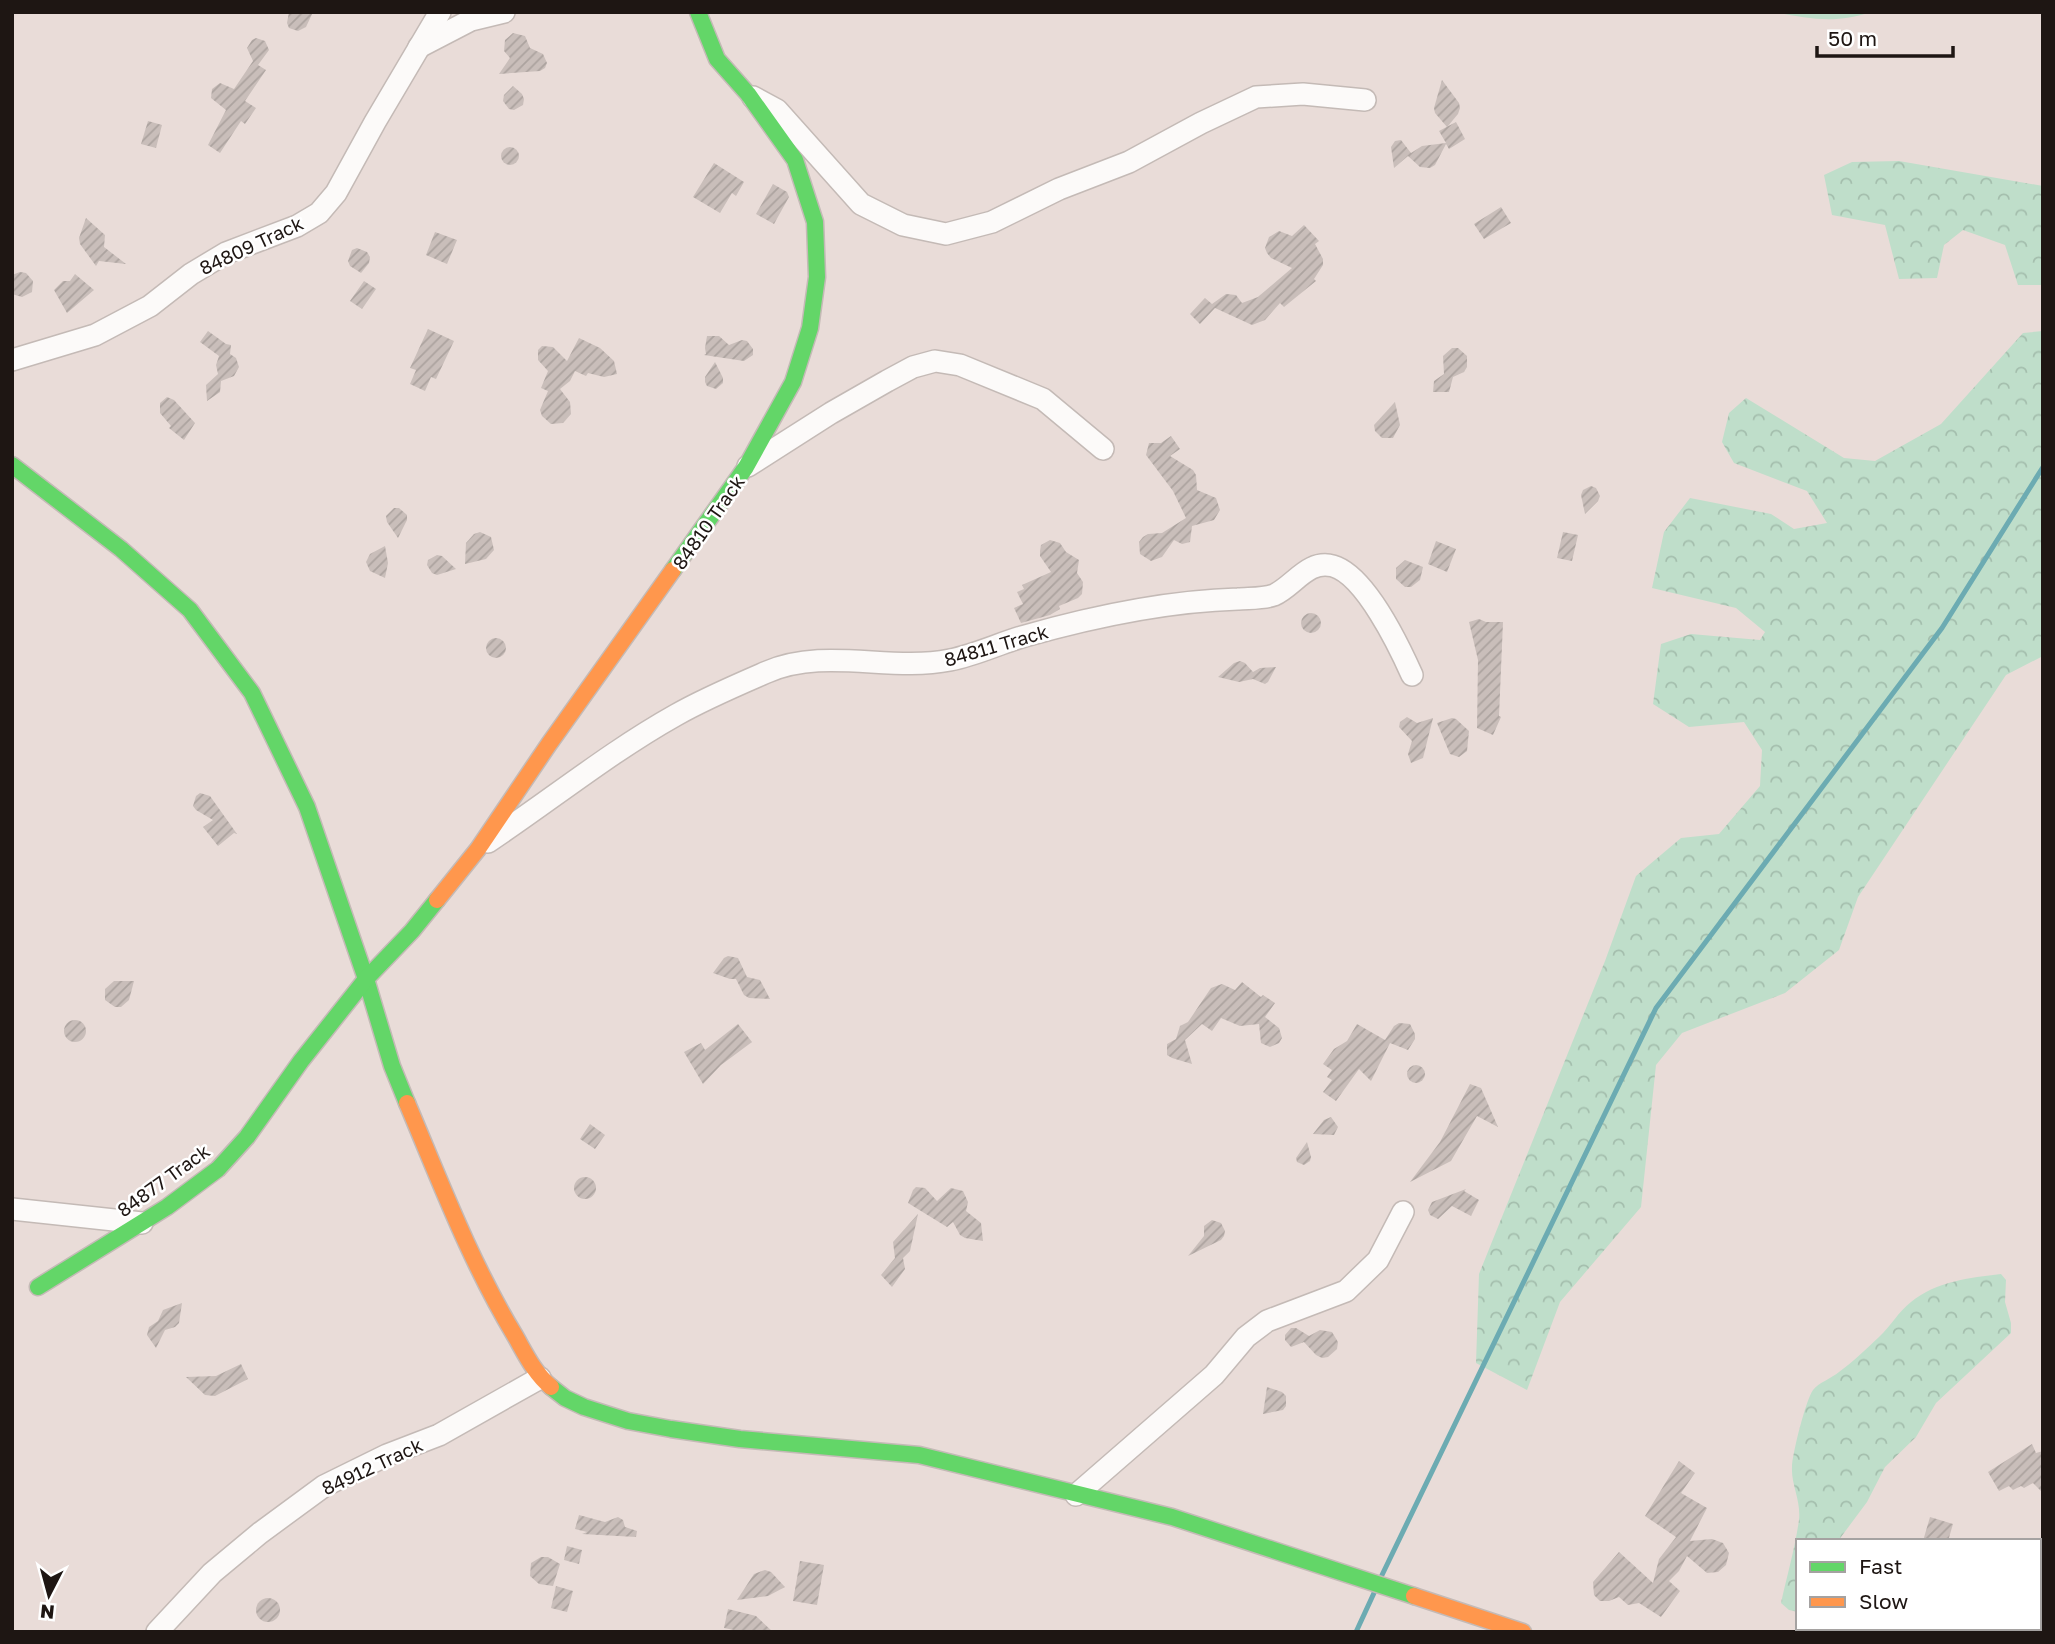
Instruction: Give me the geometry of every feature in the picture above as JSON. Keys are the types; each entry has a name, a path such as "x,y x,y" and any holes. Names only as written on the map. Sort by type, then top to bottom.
{"street":[{"name":"84809 Track","path":"12,360 95,335 150,306 191,274 226,253 297,226 319,213 336,193 440,12"},
{"path":"418,48 471,20 504,12"},
{"name":"84810 Track","path":"366,979 412,931 478,849 549,744 746,467 793,382 810,328 817,277 816,222 795,160 748,94 717,59 698,12"},
{"path":"748,94 778,110 860,204 902,225 946,233 992,222 1059,189 1129,162 1256,97 1303,94 1365,100"},
{"path":"746,467 831,413 913,367 935,361 960,365 1043,399 1103,449"},
{"path":"12,465 121,548 190,610 252,693 307,807 366,979 392,1066 460,1232 499,1309 540,1378 565,1398 584,1408 628,1421 740,1439 919,1455 1172,1517 1523,1632"},
{"name":"84811 Track","path":"478,849 583,775 677,715 769,671 807,662 919,664 950,660 1022,636 1073,624 1213,599 1271,596 1317,565 1333,566 1349,574 1361,587 1394,634 1412,675"},
{"name":"84877 Track","path":"38,1287 167,1207 218,1170 247,1137 301,1061 366,979"},
{"path":"12,1209 142,1223"},
{"path":"1076,1495 1214,1375 1246,1336 1267,1321 1346,1291 1378,1260 1404,1212"},
{"name":"84912 Track","path":"157,1632 212,1573 260,1533 324,1486 387,1455 439,1435 540,1378"}],"green space":[{"path":"1774,12 1871,12 1846,18 1823,19"},
{"path":"1899,161 2043,186 2043,285 2018,285 2005,245 1963,230 1944,245 1937,278 1899,279 1885,225 1832,215 1824,175 1852,162"},
{"path":"2043,331 2043,656 2006,675 1858,897 1839,950 1785,993 1682,1033 1656,1065 1641,1207 1560,1302 1527,1390 1476,1363 1479,1274 1605,961 1636,876 1681,838 1719,834 1760,786 1762,750 1744,722 1689,727 1653,704 1661,644 1691,634 1760,640 1765,632 1736,608 1652,588 1664,532 1690,498 1771,514 1794,529 1827,523 1807,491 1734,463 1722,442 1729,413 1746,398 1844,458 1875,461 1941,424 2023,333"},
{"path":"2001,1274 2006,1280 2005,1302 2011,1333 1936,1403 1916,1437 1885,1467 1867,1502 1839,1539 1796,1539 1796,1612 1789,1610 1781,1603 1799,1520 1799,1506 1792,1474 1793,1461 1810,1395 1818,1385 1854,1360 1883,1333 1906,1306 1921,1295 1942,1285"}],"building":[{"path":"289,12 313,12 306,27 298,31 289,28"},
{"path":"513,33 525,36 530,48 543,54 547,63 545,68 540,71 499,74 510,58 504,51 505,40"},
{"path":"256,38 265,41 269,50 258,65 266,70 245,101 256,108 245,124 241,121 220,153 208,145 226,110 211,98 212,89 220,83 234,89 253,61 247,48"},
{"path":"1442,80 1460,108 1447,127 1434,108"},
{"path":"513,86 524,99 523,105 514,110 509,109 503,101 504,95"},
{"path":"148,121 162,125 156,148 141,144"},
{"path":"1456,122 1465,139 1449,149 1446,144 1435,165 1430,168 1420,167 1408,156 1394,168 1391,147 1395,141 1401,140 1411,153 1422,146 1446,143 1439,131"},
{"path":"510,147 516,150 519,156 516,162 510,165 504,162 501,156 504,150"},
{"path":"714,163 744,182 736,196 732,193 720,213 693,197"},
{"path":"773,184 787,192 789,197 774,224 756,214"},
{"path":"1501,207 1511,223 1484,239 1474,224"},
{"path":"86,218 105,235 104,247 126,264 99,261 96,266 80,244 79,238"},
{"path":"1304,225 1319,241 1315,244 1323,259 1323,265 1314,279 1316,281 1284,307 1280,303 1265,320 1252,325 1215,308 1200,324 1190,314 1205,298 1212,304 1226,294 1236,295 1242,303 1258,297 1292,268 1271,258 1267,253 1265,248 1269,237 1279,231 1292,236"},
{"path":"435,232 457,240 447,264 426,255"},
{"path":"357,248 367,252 370,257 361,273 350,266 348,261 352,250"},
{"path":"26,273 33,281 32,292 22,297 12,294 12,275"},
{"path":"75,274 94,290 67,313 54,290 63,281 70,281"},
{"path":"364,281 376,289 362,309 350,301"},
{"path":"428,329 454,341 436,379 431,377 425,391 410,384 416,370 410,368"},
{"path":"208,331 231,345 230,354 236,358 239,367 234,376 221,381 220,392 207,401 206,385 218,374 216,365 219,356 200,342"},
{"path":"707,336 719,336 729,345 747,341 753,349 753,355 744,361 704,355"},
{"path":"579,338 600,348 614,361 617,374 604,377 588,373 586,376 575,371 570,381 560,389 570,402 571,414 563,423 551,424 542,416 540,410 548,391 541,388 548,371 538,360 538,350 542,346 553,347 567,361"},
{"path":"1452,348 1458,348 1467,356 1467,367 1464,372 1453,377 1449,392 1433,392 1434,381 1444,374 1443,356"},
{"path":"715,362 723,378 723,383 716,389 707,386 705,382 705,377"},
{"path":"167,397 174,400 195,423 184,440 169,428 171,426 160,413 160,403"},
{"path":"1395,402 1400,425 1393,438 1382,438 1375,431 1374,425"},
{"path":"1171,436 1180,449 1170,456 1193,470 1197,490 1216,498 1220,510 1214,520 1192,526 1190,542 1182,544 1174,540 1162,557 1151,561 1140,554 1139,542 1143,537 1162,533 1186,518 1173,491 1146,455 1149,443 1161,443"},
{"path":"1591,486 1596,488 1600,496 1585,514 1581,495 1583,490"},
{"path":"394,508 399,508 407,515 398,538 386,516"},
{"path":"480,532 491,537 494,550 486,559 465,564 466,543 474,534"},
{"path":"1563,532 1578,535 1572,561 1557,558"},
{"path":"1050,540 1060,543 1066,552 1079,560 1077,573 1083,582 1082,594 1059,606 1060,609 1050,615 1021,623 1014,608 1023,604 1017,592 1024,589 1022,585 1051,572 1040,556 1041,545"},
{"path":"1436,541 1456,549 1447,572 1428,564"},
{"path":"385,546 388,563 385,578 370,571 366,562 370,554"},
{"path":"437,555 442,556 456,569 437,575 432,573 427,565 428,560"},
{"path":"1405,560 1423,567 1420,580 1411,587 1405,587 1396,579 1396,568"},
{"path":"1311,613 1318,616 1321,623 1318,630 1311,633 1304,630 1301,623 1304,616"},
{"path":"1479,619 1486,622 1503,622 1501,717 1493,735 1477,728 1478,660 1469,622"},
{"path":"492,638 500,638 506,648 500,658 492,658 486,652 486,644"},
{"path":"1240,661 1253,672 1260,668 1276,667 1265,684 1253,679 1239,682 1218,677"},
{"path":"1407,717 1417,723 1433,718 1423,758 1411,763 1408,754 1412,741 1399,727 1400,722"},
{"path":"1452,718 1469,731 1467,751 1459,757 1450,754 1437,723"},
{"path":"200,793 210,796 237,834 234,833 218,846 203,827 213,820 193,806"},
{"path":"728,956 738,958 747,977 760,980 770,999 749,998 744,995 736,979 713,973"},
{"path":"114,981 134,981 129,1000 121,1007 115,1007 105,1000 105,989"},
{"path":"1242,982 1261,997 1263,995 1275,1003 1265,1017 1279,1028 1282,1038 1279,1043 1270,1047 1261,1043 1259,1024 1240,1026 1221,1018 1212,1031 1202,1024 1185,1040 1192,1064 1167,1055 1167,1044 1176,1039 1180,1026 1188,1022 1211,988 1222,984 1235,990"},
{"path":"75,1020 83,1023 86,1031 83,1039 75,1042 67,1039 64,1031 67,1023"},
{"path":"1399,1023 1410,1024 1415,1034 1408,1050 1390,1043 1371,1081 1359,1069 1336,1101 1323,1092 1332,1080 1327,1077 1332,1070 1323,1064 1334,1049 1347,1041 1357,1024 1385,1040"},
{"path":"738,1024 752,1042 721,1065 703,1084 684,1052 701,1043 705,1050"},
{"path":"1412,1065 1420,1065 1425,1074 1423,1081 1412,1083 1407,1078 1407,1070"},
{"path":"1470,1084 1481,1088 1498,1127 1477,1116 1451,1161 1410,1182 1440,1142"},
{"path":"1331,1117 1338,1127 1334,1135 1313,1134 1324,1120"},
{"path":"590,1124 605,1135 595,1149 580,1139"},
{"path":"1307,1142 1311,1157 1304,1165 1297,1162 1296,1158"},
{"path":"585,1177 593,1180 596,1188 593,1196 585,1199 577,1196 574,1188 577,1180"},
{"path":"916,1187 925,1188 937,1201 951,1188 963,1191 968,1202 966,1211 981,1223 983,1241 965,1238 960,1235 953,1222 947,1227 908,1203"},
{"path":"1466,1189 1464,1191 1479,1200 1471,1216 1452,1206 1438,1219 1430,1215 1428,1210 1432,1202"},
{"path":"918,1214 910,1251 903,1258 905,1269 892,1287 881,1275 895,1258 893,1242"},
{"path":"1212,1220 1221,1223 1224,1236 1188,1256 1204,1236 1204,1226"},
{"path":"182,1303 179,1323 165,1330 156,1348 147,1335 149,1327 158,1321 163,1310"},
{"path":"1291,1328 1309,1336 1320,1330 1332,1332 1338,1342 1337,1349 1328,1357 1322,1358 1304,1342 1291,1347 1285,1340 1285,1335"},
{"path":"241,1364 248,1379 215,1396 205,1395 186,1377 216,1376"},
{"path":"1267,1387 1286,1396 1283,1410 1263,1414"},
{"path":"2032,1444 2036,1453 2043,1451 2043,1493 2033,1483 2024,1488 2021,1486 2013,1490 2009,1486 1999,1491 1988,1472"},
{"path":"1679,1461 1695,1473 1681,1493 1707,1508 1690,1541 1712,1539 1723,1543 1729,1553 1726,1565 1718,1572 1707,1573 1687,1556 1679,1571 1669,1581 1680,1591 1661,1617 1639,1603 1628,1605 1619,1597 1600,1601 1594,1595 1593,1582 1619,1552 1653,1583 1659,1559 1676,1537 1645,1516"},
{"path":"579,1515 605,1522 618,1517 623,1520 625,1527 637,1531 636,1537 582,1534 587,1532 575,1529"},
{"path":"1930,1517 1953,1524 1949,1539 1924,1539"},
{"path":"567,1546 582,1550 579,1564 564,1560"},
{"path":"541,1557 548,1557 560,1564 553,1586 539,1584 530,1576 531,1563"},
{"path":"800,1561 824,1565 817,1605 793,1601"},
{"path":"765,1570 771,1572 785,1587 768,1596 737,1600 754,1574"},
{"path":"556,1586 573,1591 567,1612 551,1608"},
{"path":"268,1598 277,1601 280,1610 277,1619 268,1622 259,1619 256,1610 259,1601"},
{"path":"728,1609 756,1616 773,1632 744,1632 724,1628"}],"waterway":[{"path":"1382,1575 1656,1008 1942,628 2043,467"},
{"path":"1356,1632 1374,1593"}],"traffic: fast":[{"path":"673,570 746,467 793,382 810,328 817,277 815,222 795,160 748,94 717,59 698,12"},
{"path":"12,465 121,549 190,610 252,693 307,807 366,979 392,1066 407,1103"},
{"path":"38,1287 167,1207 218,1169 247,1137 301,1061 366,979 412,931 437,900"},
{"path":"551,1387 565,1398 584,1407 628,1421 671,1429 740,1439 919,1455 1172,1517 1414,1596"}],"traffic: slow":[{"path":"437,900 478,849 673,570"},
{"path":"407,1103 483,1278 530,1362 551,1387"},
{"path":"1414,1596 1523,1632"},
{"path":"1978,1632 1984,1630"}]}
